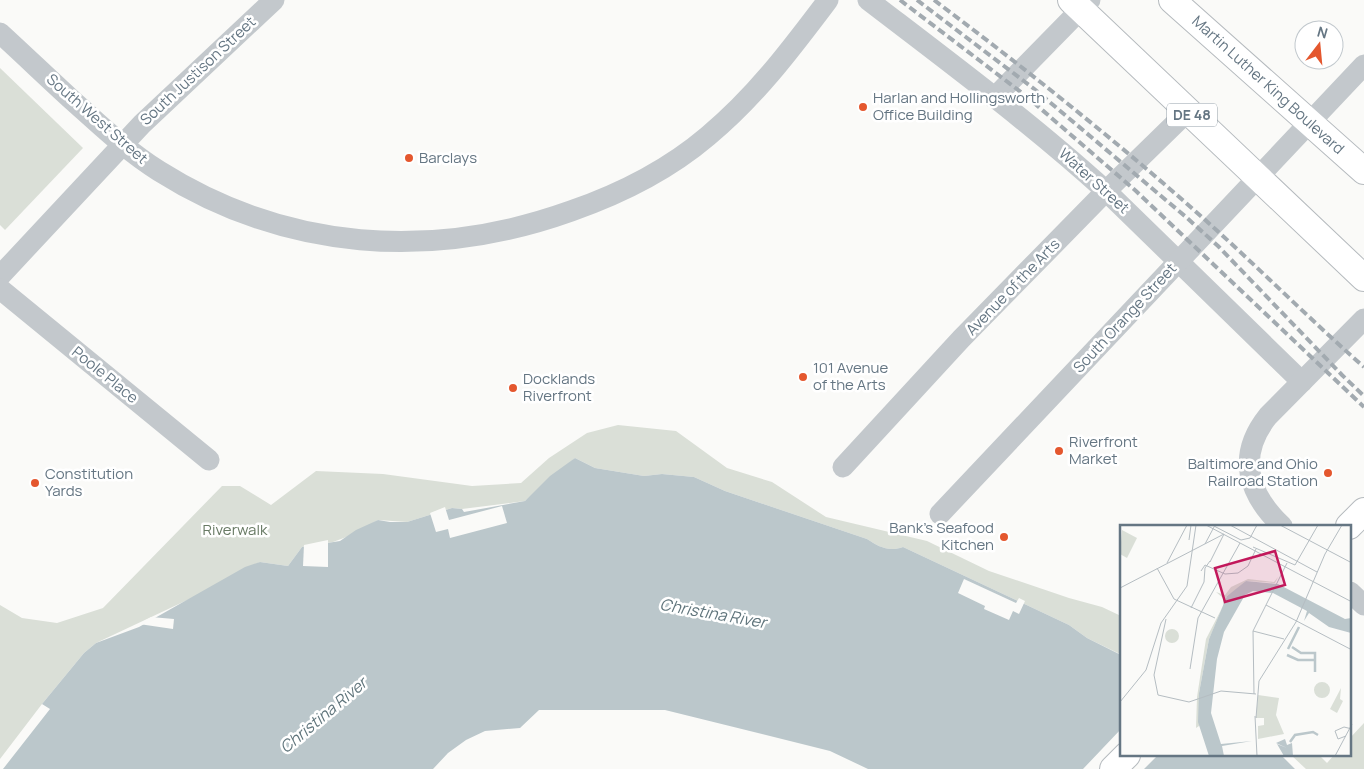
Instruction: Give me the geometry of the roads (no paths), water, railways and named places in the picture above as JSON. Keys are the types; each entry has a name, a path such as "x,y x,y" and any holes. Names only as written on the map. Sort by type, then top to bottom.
{"main road":[{"name":"Martin Luther King Boulevard","path":"1172,0 1364,170"},
{"name":"DE 48","path":"1081,3 1188,111 1364,278"},
{"path":"1350,525 1364,511"},
{"path":"1114,769 1126,756"}],"street":[{"name":"South Justison Street","path":"0,276 122,144 274,0"},
{"name":"South West Street","path":"0,33 122,144 158,171 196,192 257,218 297,230 343,238 395,242 463,239 494,234 537,223 594,203 634,185 661,170 707,138 757,90 828,0"},
{"name":"Water Street","path":"868,0 1071,159 1302,382"},
{"path":"994,98 1081,3"},
{"name":"South Orange Street","path":"940,514 1364,65"},
{"name":"Avenue of the Arts","path":"843,467 961,339 1106,191 1188,111"},
{"name":"Poole Place","path":"0,289 210,460"},
{"path":"1281,525 1269,514 1257,495 1250,476 1250,457 1258,429 1268,416 1364,319"},
{"path":"1352,594 1364,605"}],"water":[{"name":"Christina River","path":"575,458 595,468 644,476 662,474 694,477 725,491 867,539 884,548 903,547 1069,625 1087,638 1120,654 1120,756 1282,756 1295,769 868,769 830,751 665,710 539,710 520,728 485,731 466,740 448,753 433,769 3,769 50,709 42,704 84,653 96,643 139,627 245,567 260,562 288,566 302,547 340,541 356,530 378,520 407,522 452,508 462,509 464,512 525,501 550,476"}],"railway":[{"path":"900,0 1026,96 1136,191 1364,407"},
{"path":"917,0 1033,88 1186,217 1218,246 1364,396"},
{"path":"934,0 1066,102 1162,182 1216,229 1364,367"}],"place":[{"name":"Harlan and Hollingsworth Office Building","path":"863,107"},
{"name":"Barclays","path":"409,158"},
{"name":"101 Avenue of the Arts","path":"803,377"},
{"name":"Docklands Riverfront","path":"513,388"},
{"name":"Riverfront Market","path":"1059,451"},
{"name":"Baltimore and Ohio Railroad Station","path":"1328,473"},
{"name":"Constitution Yards","path":"35,483"},
{"name":"Bank’s Seafood Kitchen","path":"1004,537"}],"park label":[{"name":"Riverwalk","path":"235,530"}]}
